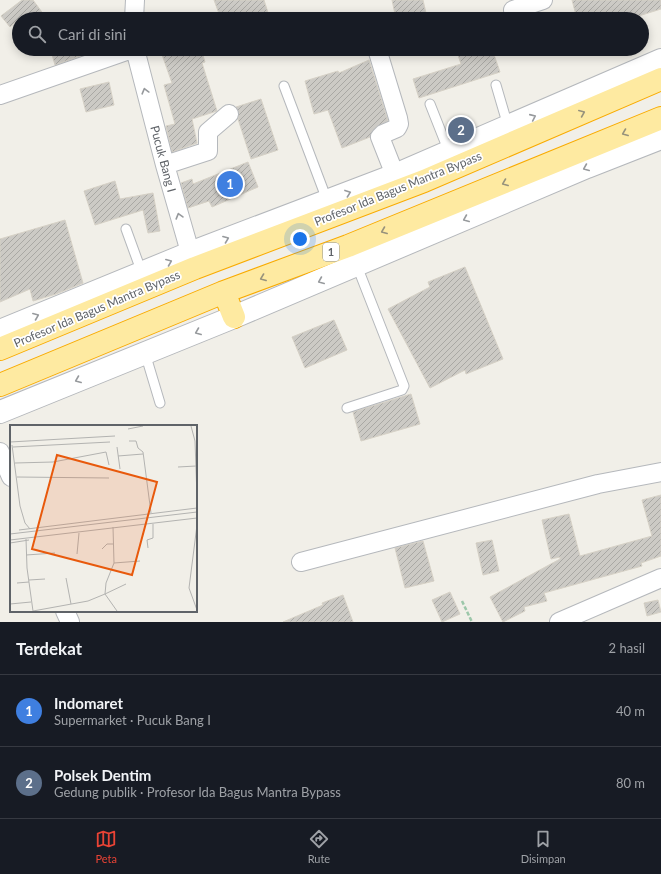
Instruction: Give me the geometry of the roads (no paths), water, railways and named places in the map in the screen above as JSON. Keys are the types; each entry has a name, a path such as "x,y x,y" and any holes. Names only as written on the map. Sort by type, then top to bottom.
{"highway":[{"name":"Profesor Ida Bagus Mantra Bypass","path":"0,349 192,261 453,160 539,131 661,79"},
{"name":"1","path":"0,385 224,292 355,243 661,118"},
{"path":"539,131 558,160"},
{"path":"224,292 234,317"}],"street":[{"path":"513,10 543,0"},
{"path":"0,95 113,56"},
{"name":"Pucuk Bang I","path":"135,56 192,261"},
{"path":"379,56 399,124 397,128 381,135 380,137 395,175"},
{"path":"0,331 142,273 192,261 327,200 395,175 453,160 508,128 661,60"},
{"path":"165,165 208,151 208,132 229,114"},
{"path":"0,412 234,317 357,266 579,170 661,138"},
{"path":"0,452 10,475"},
{"path":"301,562 598,484 661,472"},
{"path":"559,622 661,578"},
{"path":"65,612 70,622"}],"lane":[{"path":"284,86 327,200"},
{"path":"496,86 508,128"},
{"path":"430,104 453,160"},
{"path":"126,229 142,273"},
{"path":"347,408 402,390 404,386 357,266"},
{"path":"145,353 160,404"}],"place":[{"name":"Polsek Dentim","path":"461,130"},
{"name":"Indomaret","path":"230,184"}]}
